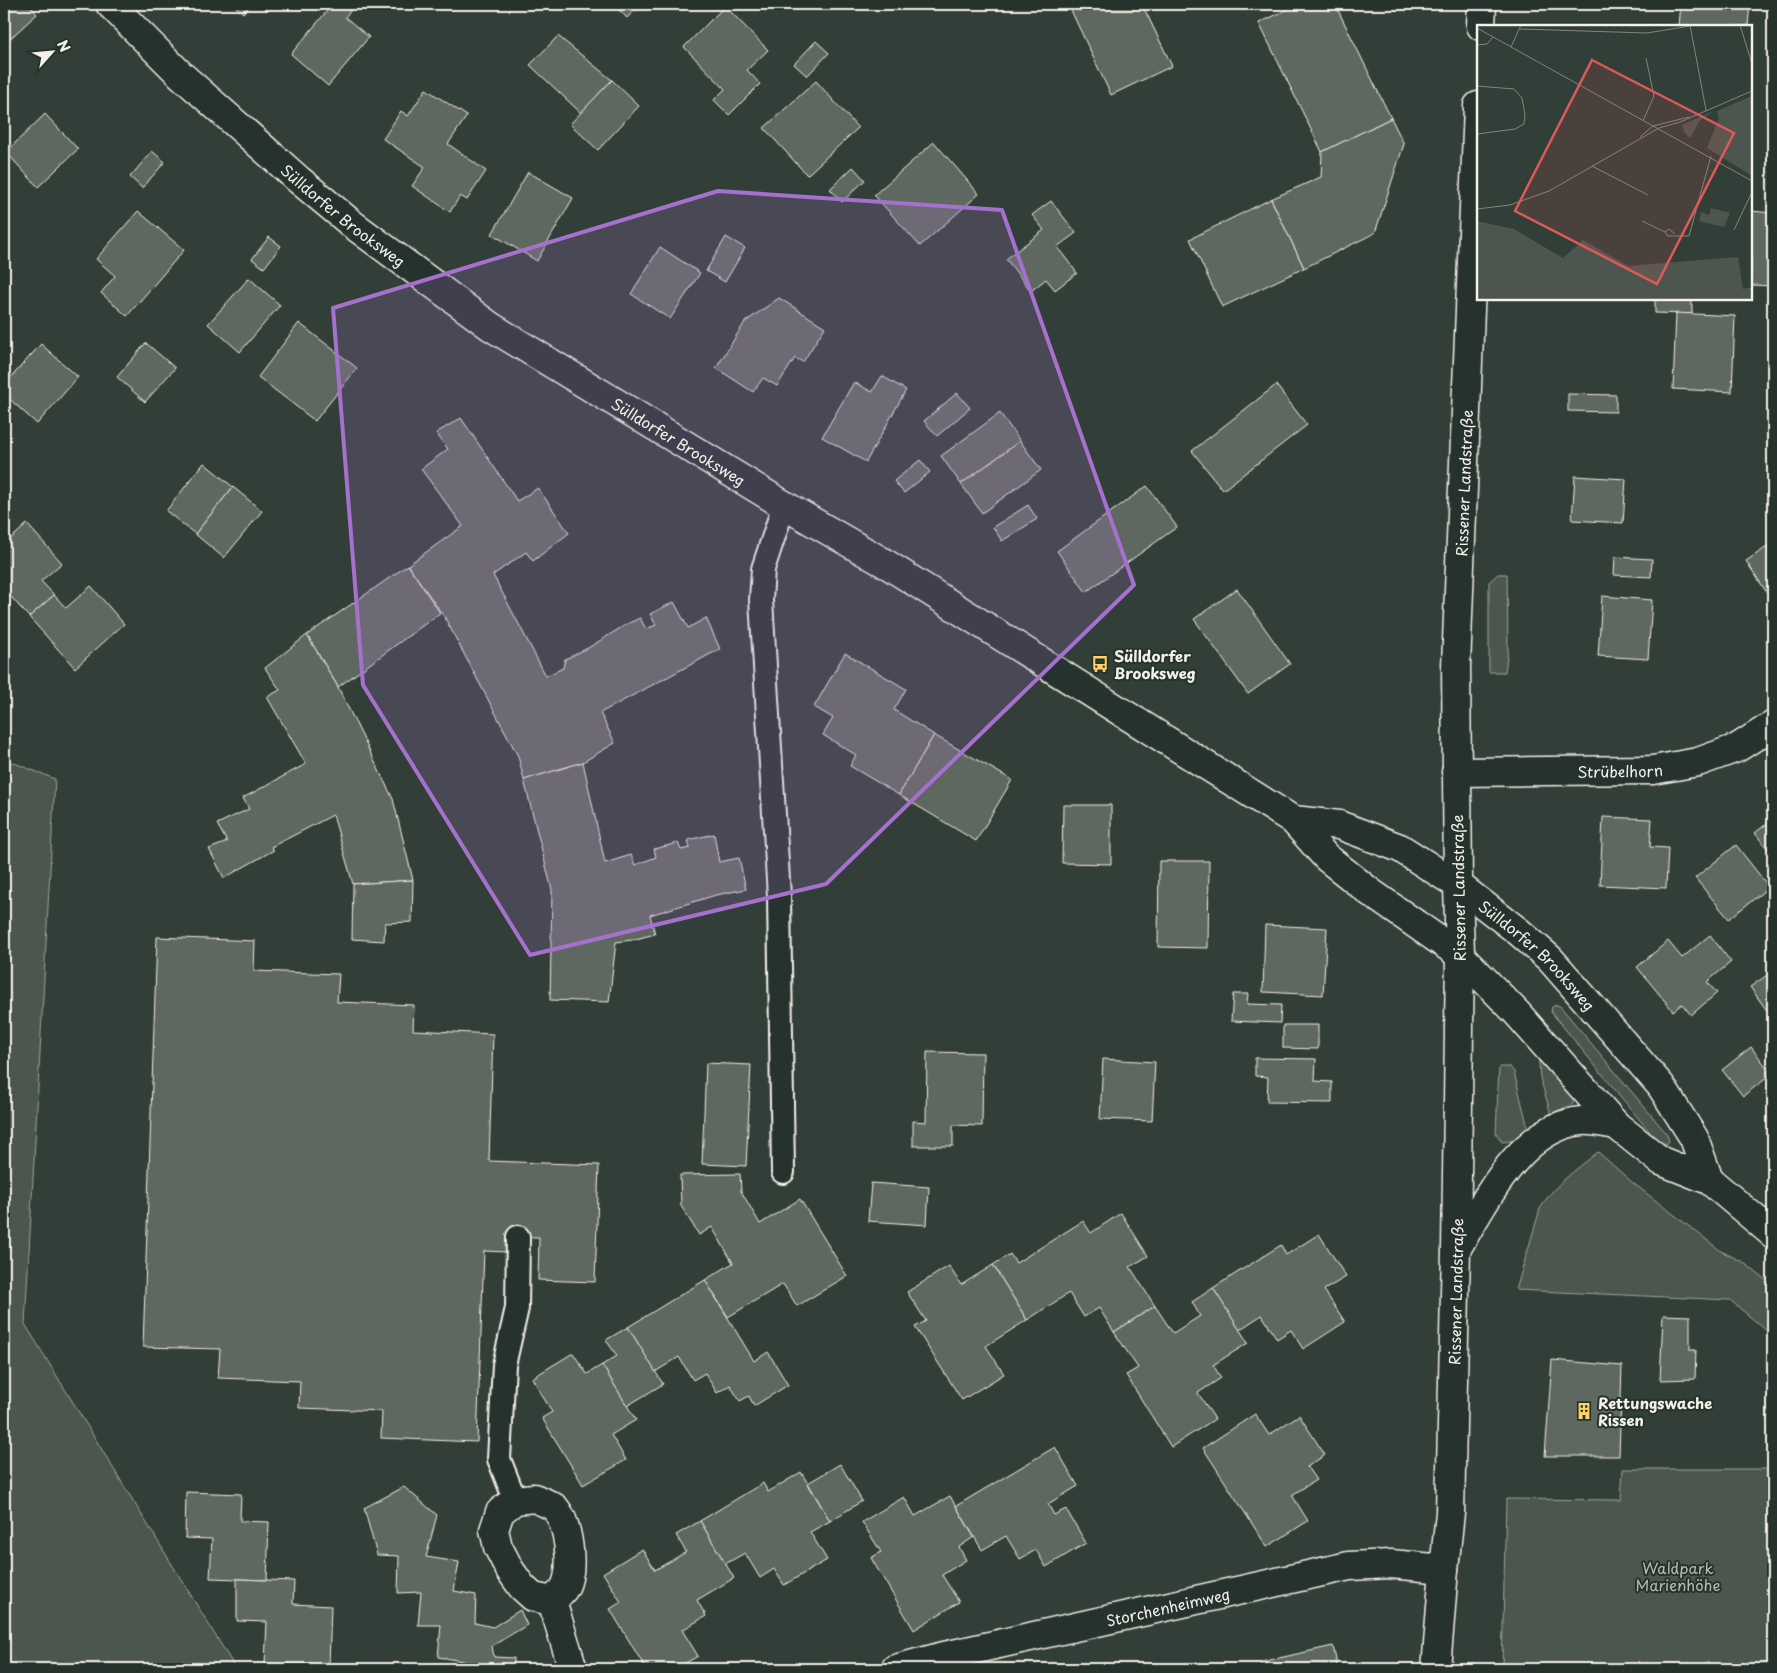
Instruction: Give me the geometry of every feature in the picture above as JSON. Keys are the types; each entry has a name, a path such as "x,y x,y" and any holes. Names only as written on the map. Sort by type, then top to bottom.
{"street":[{"name":"Sülldorfer Brooksweg","path":"110,4 180,75 299,180 412,270 490,326 784,505 888,565 1293,820 1326,857 1370,892 1460,954 1516,1012 1616,1125 1661,1161 1709,1180 1773,1234"},
{"path":"1481,25 1482,4"},
{"name":"Rissener Landstraße","path":"1436,1669 1450,1513 1460,954 1456,667 1477,132"},
{"name":"Strübelhorn","path":"1456,772 1653,770 1698,762 1738,748 1773,725"},
{"name":"Sülldorfer Brooksweg","path":"1293,820 1339,825 1400,848 1458,885 1518,932 1550,960 1661,1086 1694,1138 1709,1180"},
{"path":"1456,1249 1494,1186 1518,1156 1541,1136 1562,1125 1582,1120 1616,1125"},
{"path":"534,1498 554,1507 564,1523 569,1568 565,1587 552,1601 533,1596 522,1587 510,1570 498,1547 494,1530 500,1512 515,1500 534,1498"},
{"name":"Storchenheimweg","path":"895,1669 1349,1566 1391,1564 1444,1569"},
{"path":"552,1601 573,1669"}],"lane":[{"path":"784,505 763,569 761,600 779,896 784,1172"},
{"path":"515,1500 499,1459 504,1365 517,1308 518,1237"}],"highlighted area":[{"path":"718,191 1002,210 1134,585 826,884 530,955 363,685 333,308"}],"green space":[{"path":"1498,574 1507,574 1508,650 1505,672 1489,672 1489,582"},
{"path":"4,759 55,779 25,1324 236,1669 4,1669"},
{"path":"1560,1006 1667,1134 1669,1141 1667,1144 1658,1142 1551,1012 1552,1007"},
{"path":"1538,1049 1574,1096 1573,1104 1551,1114 1540,1078"},
{"path":"1499,1067 1510,1067 1514,1072 1528,1128 1511,1141 1502,1142 1496,1133"},
{"path":"1598,1152 1633,1183 1721,1251 1743,1262 1773,1286 1773,1336 1730,1300 1516,1290 1540,1209 1545,1200 1558,1185"},
{"name":"Waldpark Marienhöhe","path":"1623,1469 1773,1469 1773,1669 1502,1669 1506,1499 1621,1500"}],"building":[{"path":"4,4 28,4 37,14 4,44"},
{"path":"233,4 252,4 243,13"},
{"path":"330,4 356,4 345,17 369,37 328,86 291,54 332,5"},
{"path":"613,4 640,4 627,18"},
{"path":"1068,4 1142,4 1172,66 1111,95"},
{"path":"1299,4 1335,4 1391,118 1322,152 1259,23"},
{"path":"1681,4 1750,4 1748,25 1679,25"},
{"path":"725,6 768,50 747,70 760,84 729,115 714,100 725,89 684,47"},
{"path":"558,36 612,80 581,113 530,65"},
{"path":"816,41 829,53 807,76 794,64"},
{"path":"612,80 639,106 598,150 570,124"},
{"path":"816,81 858,128 807,175 764,128"},
{"path":"426,89 467,116 448,144 486,171 467,200 460,196 450,212 412,186 425,167 383,139 401,111 408,116"},
{"path":"45,114 78,149 38,187 6,152"},
{"path":"1391,118 1404,144 1375,233 1304,268 1271,199 1321,177 1322,152"},
{"path":"934,142 979,194 920,246 874,195"},
{"path":"152,151 165,162 142,188 130,177"},
{"path":"853,167 865,180 842,202 830,189"},
{"path":"528,172 573,198 537,261 492,234"},
{"path":"1271,199 1304,268 1222,307 1190,239"},
{"path":"1051,201 1076,233 1057,247 1077,273 1055,290 1046,279 1031,291 1006,259 1044,230 1032,215"},
{"path":"138,211 184,250 127,316 101,293 115,276 96,259"},
{"path":"1752,211 1773,213 1773,286 1752,285"},
{"path":"269,237 281,246 264,268 252,259"},
{"path":"726,237 745,248 725,282 706,271"},
{"path":"660,247 700,273 670,319 631,294"},
{"path":"249,278 280,305 240,352 208,324"},
{"path":"779,298 825,327 803,362 795,358 777,386 763,378 753,392 716,368 745,322"},
{"path":"1655,300 1692,300 1692,314 1655,313"},
{"path":"1676,313 1735,316 1732,392 1673,389"},
{"path":"299,323 357,368 315,421 258,377"},
{"path":"146,343 175,368 145,402 117,377"},
{"path":"41,344 78,377 37,424 4,394 4,385"},
{"path":"882,376 906,390 866,462 822,437 854,382 872,392"},
{"path":"1276,385 1307,425 1223,490 1192,451"},
{"path":"957,393 970,408 937,436 924,421"},
{"path":"1568,394 1616,395 1616,412 1568,411"},
{"path":"1000,413 1020,441 961,484 941,456"},
{"path":"461,418 517,501 538,488 569,533 533,561 526,552 493,575 546,676 563,668 565,659 588,648 627,624 640,618 646,629 656,625 650,614 674,602 688,628 706,618 720,649 600,713 615,743 583,762 524,780 518,756 445,618 408,565 463,526 421,469 448,449 436,433"},
{"path":"1020,441 1041,470 982,513 961,484"},
{"path":"920,460 930,472 904,493 894,481"},
{"path":"204,463 233,487 195,534 166,511"},
{"path":"1575,476 1626,479 1623,523 1572,520"},
{"path":"1147,486 1177,527 1086,592 1057,551"},
{"path":"233,487 262,511 224,558 195,534"},
{"path":"1028,505 1037,519 1002,541 993,527"},
{"path":"27,524 62,563 41,581 54,595 29,617 4,589 4,545"},
{"path":"1773,543 1773,602 1746,561"},
{"path":"1615,557 1652,559 1651,577 1614,575"},
{"path":"408,565 440,613 338,687 307,635"},
{"path":"91,586 124,624 75,668 29,617 54,595 66,608"},
{"path":"1237,589 1290,664 1248,694 1194,619"},
{"path":"1602,596 1652,600 1648,659 1598,656"},
{"path":"307,635 338,687 393,799 413,880 353,884 333,815 271,847 274,850 224,878 209,849 227,842 217,824 249,809 243,798 306,764 267,697 280,690 265,668"},
{"path":"845,653 906,689 894,710 934,735 899,795 850,766 856,755 823,735 833,718 814,707"},
{"path":"934,735 1012,780 976,841 899,795"},
{"path":"583,762 605,863 631,855 635,865 656,857 654,849 678,843 681,850 690,848 688,840 714,834 719,862 739,858 746,889 716,895 650,915 655,934 616,942 609,1002 550,1000 552,890 524,780"},
{"path":"1063,805 1111,805 1111,864 1062,863"},
{"path":"1603,817 1652,819 1650,847 1668,848 1666,888 1600,885"},
{"path":"1773,819 1773,856 1755,833"},
{"path":"1736,845 1769,887 1729,919 1695,878"},
{"path":"1159,861 1209,861 1208,948 1158,947"},
{"path":"413,880 412,922 385,923 384,941 352,939 353,884"},
{"path":"1265,925 1327,928 1323,995 1263,992"},
{"path":"1710,935 1731,962 1707,982 1717,993 1691,1015 1682,1004 1673,1011 1637,967 1668,941 1682,958"},
{"path":"157,937 255,941 254,971 339,974 337,1002 414,1005 413,1030 493,1034 489,1161 599,1165 595,1282 538,1280 539,1237 520,1237 507,1252 484,1251 477,1442 381,1438 382,1411 299,1408 300,1381 218,1378 220,1349 143,1347"},
{"path":"1773,971 1773,1019 1750,987"},
{"path":"1233,994 1248,994 1247,1004 1281,1005 1280,1023 1231,1021"},
{"path":"1283,1025 1318,1025 1318,1049 1283,1048"},
{"path":"1751,1047 1772,1074 1743,1096 1722,1070"},
{"path":"927,1052 983,1053 982,1126 953,1125 953,1146 913,1146 913,1121 926,1122"},
{"path":"1255,1058 1316,1059 1315,1081 1332,1082 1332,1103 1267,1102 1268,1077 1255,1076"},
{"path":"1103,1059 1155,1062 1152,1121 1100,1119"},
{"path":"706,1063 751,1065 746,1166 702,1164"},
{"path":"740,1174 741,1191 760,1224 800,1199 847,1276 797,1306 783,1284 728,1317 705,1280 733,1263 712,1227 699,1235 681,1206 680,1175"},
{"path":"871,1183 929,1187 927,1225 868,1221"},
{"path":"1121,1213 1148,1256 1130,1267 1155,1306 1114,1332 1099,1308 1084,1317 1069,1293 1027,1320 993,1265 1010,1254 1016,1263 1083,1221 1091,1233"},
{"path":"1319,1234 1346,1277 1324,1290 1345,1322 1303,1349 1291,1330 1277,1339 1262,1315 1239,1330 1213,1288 1281,1245 1286,1255"},
{"path":"993,1265 1027,1320 986,1346 1004,1374 962,1400 915,1327 926,1321 907,1292 949,1266 961,1285"},
{"path":"705,1280 754,1361 768,1352 788,1385 754,1406 749,1396 740,1401 730,1385 717,1393 705,1373 693,1380 679,1357 655,1372 628,1327"},
{"path":"1213,1288 1248,1343 1213,1365 1221,1378 1198,1393 1215,1419 1171,1447 1126,1375 1138,1368 1114,1332 1155,1306 1173,1333 1200,1316 1192,1302"},
{"path":"1663,1315 1690,1316 1690,1350 1696,1350 1695,1379 1660,1380"},
{"path":"628,1327 663,1384 627,1406 602,1365 617,1356 606,1340"},
{"path":"573,1353 587,1374 602,1365 636,1420 611,1435 626,1460 583,1485 542,1418 552,1412 532,1378"},
{"name":"Rettungswache Rissen","path":"1552,1360 1622,1366 1619,1456 1545,1456"},
{"path":"1255,1414 1269,1435 1299,1415 1325,1455 1307,1467 1316,1480 1292,1495 1308,1521 1267,1547 1203,1448"},
{"path":"1055,1447 1078,1486 1048,1504 1054,1515 1066,1509 1086,1543 1046,1567 1036,1550 1020,1559 1006,1536 982,1550 956,1506"},
{"path":"840,1464 862,1501 830,1521 808,1483"},
{"path":"801,1472 830,1521 810,1532 827,1560 784,1585 774,1569 760,1578 745,1553 725,1564 700,1521 763,1483 768,1492"},
{"path":"404,1487 437,1515 426,1557 459,1562 454,1591 476,1595 475,1623 493,1627 520,1610 527,1625 492,1646 494,1657 514,1658 513,1669 463,1669 463,1661 438,1657 441,1625 418,1625 421,1592 398,1593 399,1556 377,1555 364,1508"},
{"path":"186,1492 241,1494 240,1521 269,1522 267,1580 210,1578 212,1539 185,1538"},
{"path":"950,1496 974,1537 959,1547 966,1560 942,1575 959,1602 914,1630 871,1558 881,1552 862,1522 904,1497 915,1516"},
{"path":"700,1521 734,1578 697,1600 706,1616 682,1630 698,1656 675,1669 646,1669 610,1609 621,1602 603,1573 642,1549 655,1570 686,1552 676,1535"},
{"path":"237,1579 294,1581 293,1604 331,1606 329,1665 265,1664 267,1622 237,1621"},
{"path":"1333,1646 1338,1669 1261,1669 1261,1662"},
{"path":"293,1665 359,1667 359,1669 293,1669"}],"place":[{"name":"Sülldorfer Brooksweg","path":"1100,664"},
{"name":"Rettungswache Rissen","path":"1584,1411"}]}
